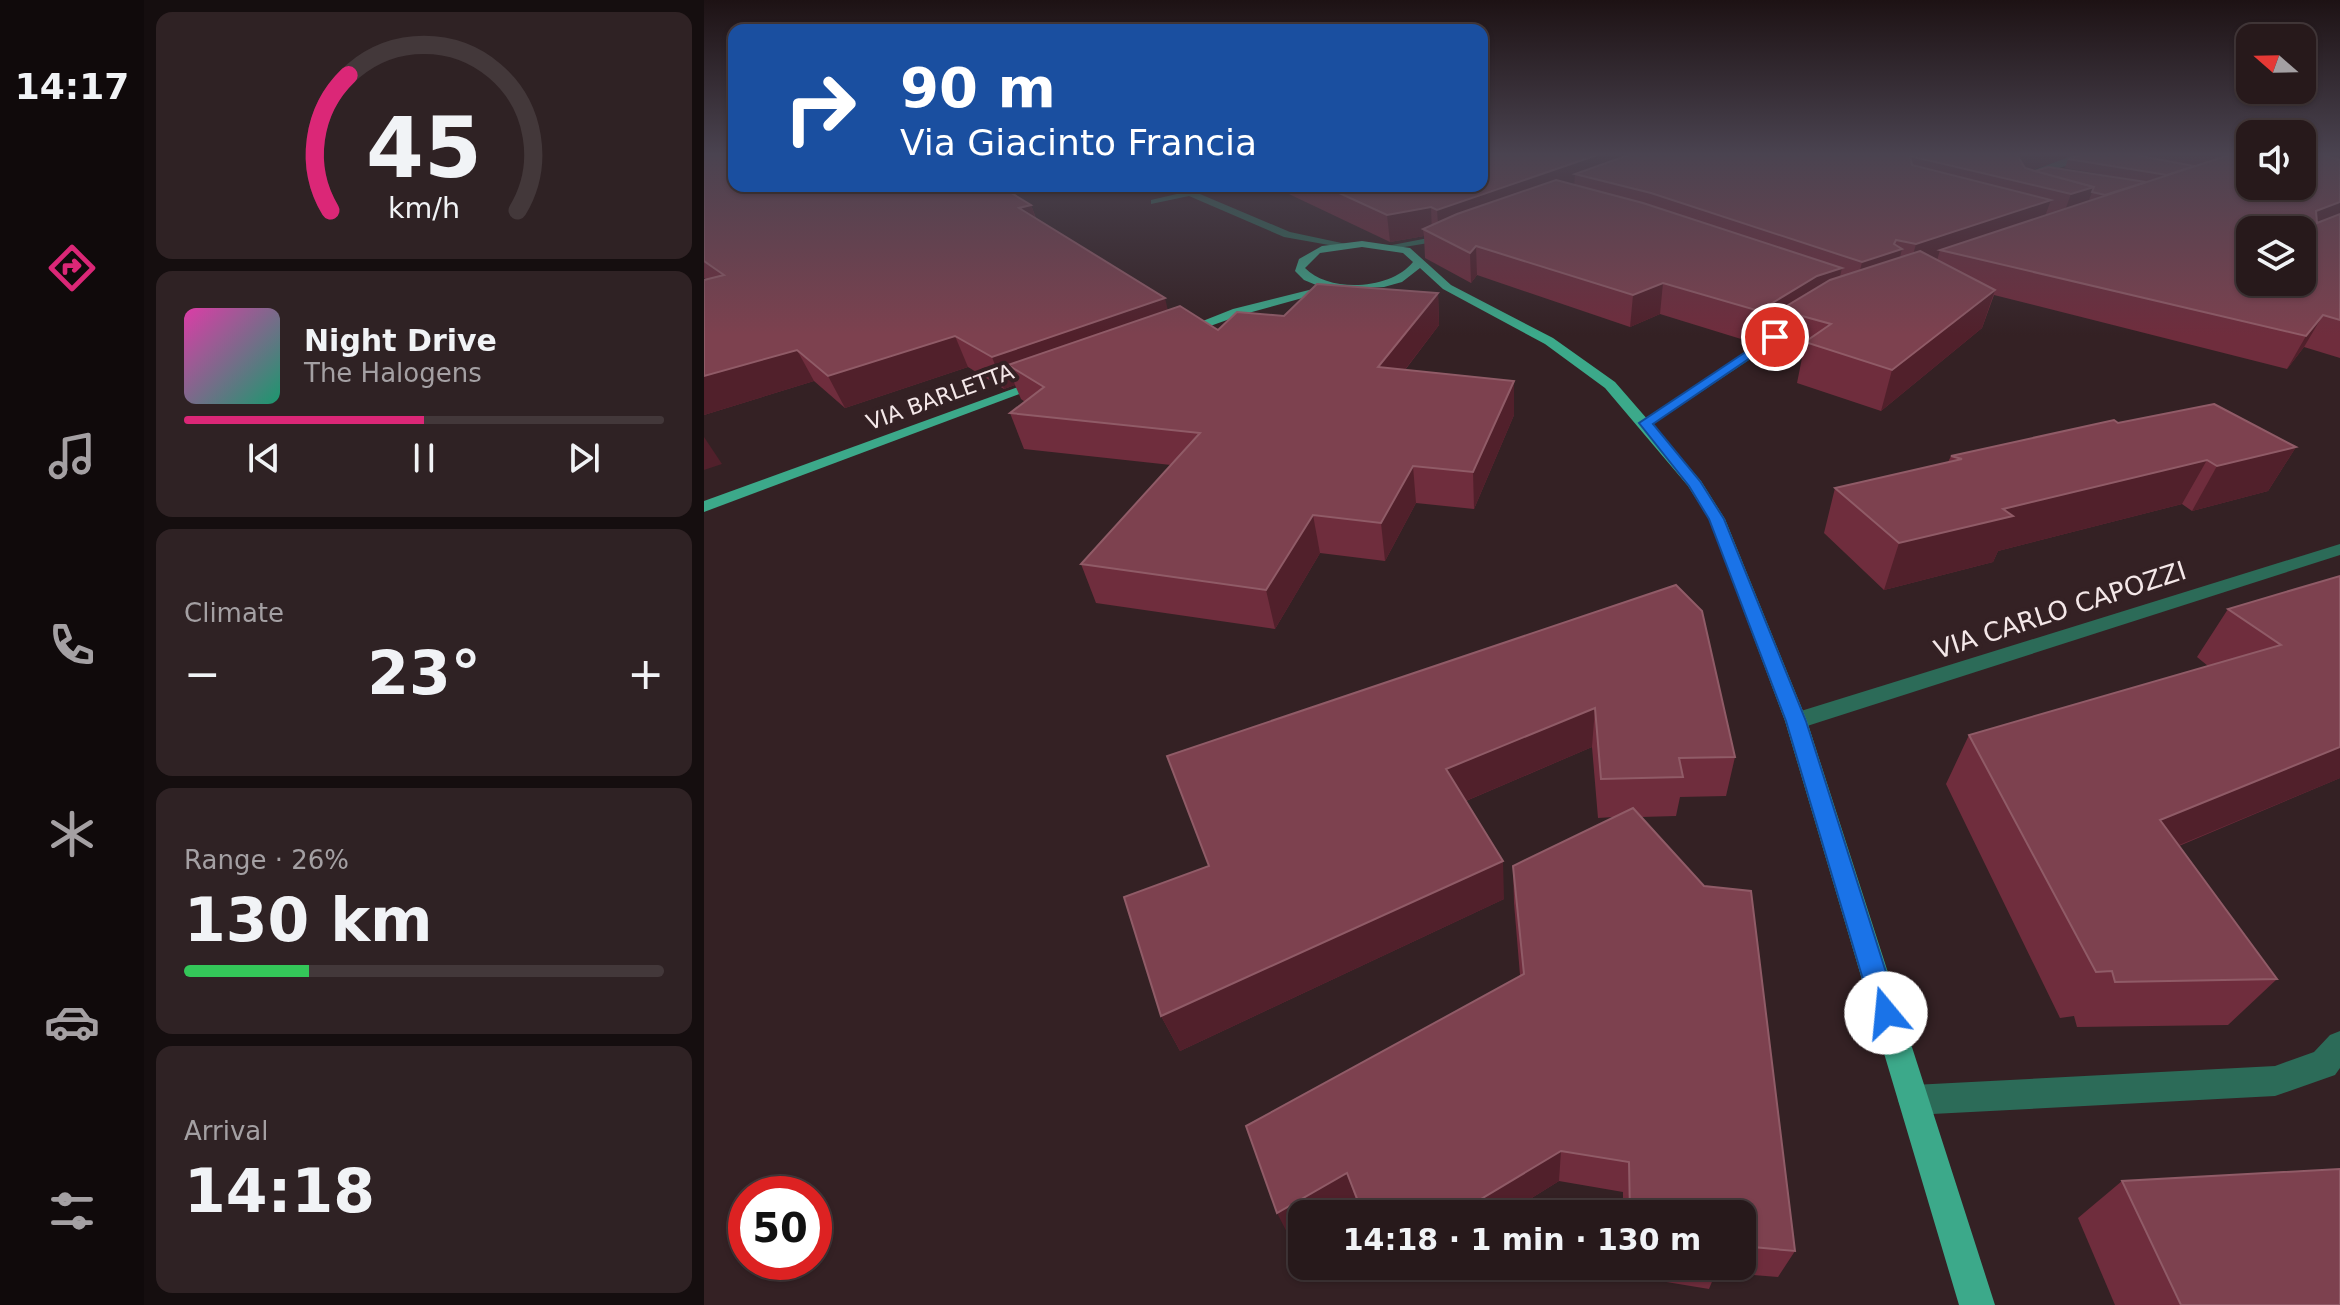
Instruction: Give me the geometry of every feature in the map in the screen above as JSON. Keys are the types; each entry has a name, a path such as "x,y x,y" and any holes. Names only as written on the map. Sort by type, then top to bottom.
{"main road":[{"path":"1302,275 1299,269 1306,257 1346,245 1392,246 1417,259 1447,287 1577,359 1610,385 1695,484 1717,519 1796,721 1977,1305"},
{"path":"1289,282 1302,275 1337,286 1357,287 1394,281 1408,275 1417,259"},
{"path":"1394,281 1447,287"},
{"path":"1164,338 1188,324 1337,286"},
{"path":"1237,312 1276,290"},
{"name":"VIA BARLETTA","path":"704,507 1060,376"}],"street":[{"path":"1239,214 1288,235 1346,245"},
{"path":"1417,259 1467,231"},
{"path":"1288,235 1306,257"},
{"path":"1392,246 1453,237"},
{"path":"1645,423 1808,316"},
{"name":"VIA CARLO CAPOZZI","path":"1796,721 2340,549"},
{"path":"1913,1100 2275,1081 2324,1064 2340,1045"}],"building":[{"path":"704,214 1029,214 1165,298 992,357 955,336 828,376 797,350 704,376 704,280 724,275 704,261"},
{"path":"1457,214 1676,214 1842,268 1817,276 1759,311 1663,283 1633,295 1476,246 1470,253 1423,229"},
{"path":"1715,214 2008,214 1916,244 1896,240 1894,244 1902,249 1862,262"},
{"path":"2050,214 2316,214 2317,223 2340,214 2340,320 2323,315 2306,336 1940,250"},
{"path":"1920,251 1995,290 1892,370 1805,342 1831,324 1780,310 1830,280"},
{"path":"1317,284 1438,293 1378,367 1514,381 1473,472 1413,466 1381,523 1313,515 1266,590 1081,564 1200,433 1010,413 1044,387 1008,365 1180,306 1218,330 1237,312 1284,316"},
{"path":"2214,404 2296,447 2217,466 2207,460 2003,509 2013,516 1899,543 1835,488 1962,459 1951,456 2114,420 2118,423"},
{"path":"2340,576 2340,747 2160,820 2277,979 2115,982 2112,971 2096,972 1969,735 2281,645 2228,609"},
{"path":"1676,585 1702,611 1735,757 1679,758 1683,777 1601,779 1595,708 1446,769 1503,861 1161,1016 1124,897 1209,866 1167,756"},
{"path":"1633,808 1704,886 1751,891 1795,1251 1756,1247 1756,1200 1630,1200 1629,1162 1561,1151 1479,1200 1358,1200 1347,1173 1300,1200 1288,1200 1288,1207 1277,1213 1246,1126 1524,974 1513,866"},
{"path":"2340,1169 2340,1305 2181,1305 2122,1181"}],"route":[{"path":"1775,337 1645,423 1695,484 1717,519 1796,721 1886,1013"}]}
